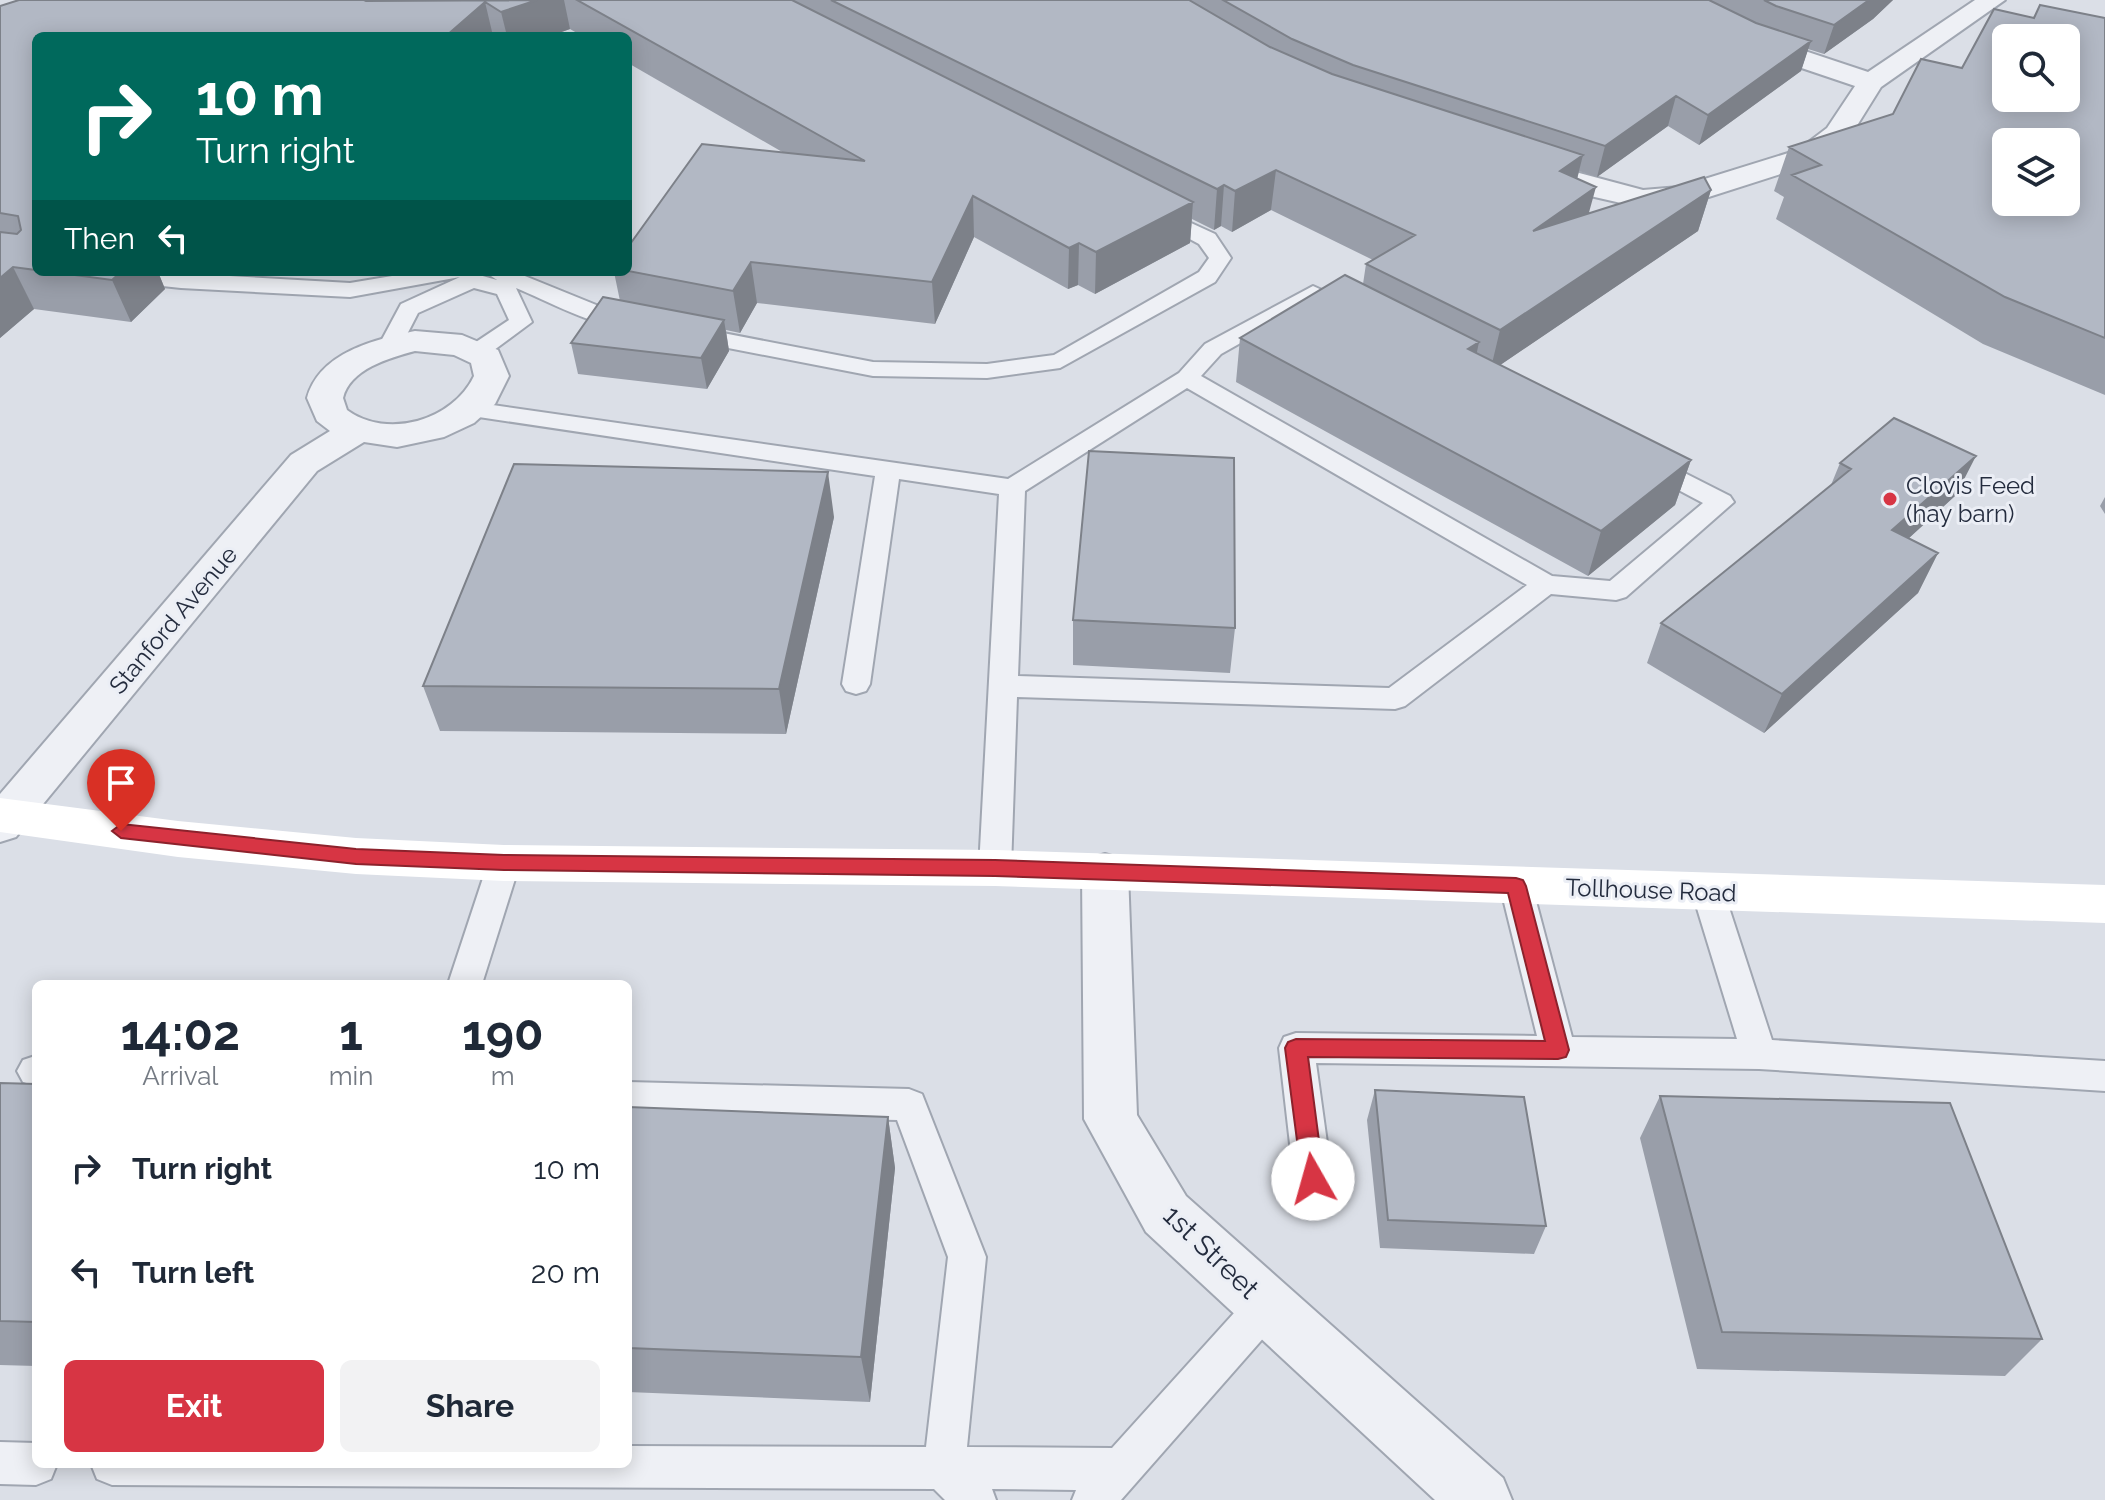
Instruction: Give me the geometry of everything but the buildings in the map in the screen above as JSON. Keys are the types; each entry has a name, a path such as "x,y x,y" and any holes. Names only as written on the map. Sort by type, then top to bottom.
{"street":[{"path":"1670,0 1757,44 1871,82"},
{"path":"1514,163 1588,187 1643,199 1682,196 1808,156 1838,134 1871,82 1992,0"},
{"path":"439,341 461,344 478,351 490,363 494,378 487,394 472,409 451,422 424,431 396,435 358,430 331,415 326,399 331,383 345,368 365,355 391,345 439,341"},
{"name":"Stanford Avenue","path":"3,819 304,463 358,430"},
{"name":"Tollhouse Road","path":"3,819 356,856 504,863 995,868 2105,904"},
{"name":"1st Street","path":"1105,872 1111,1119 1166,1214 1481,1500"}],"lane":[{"path":"506,276 609,318 873,369 987,371 1060,361 1207,277 1220,258 1207,239 1136,203"},
{"path":"134,276 350,290 460,276"},
{"path":"391,345 409,309 466,276"},
{"path":"471,276 506,290 521,322 478,351"},
{"path":"472,409 1012,488 1187,378 1213,349 1313,293 1368,320"},
{"path":"1187,378 1546,584 1616,591 1721,502 1626,453"},
{"path":"856,684 888,471"},
{"path":"995,868 1012,488"},
{"path":"1003,686 1395,699 1546,584"},
{"path":"466,980 504,863"},
{"path":"1516,886 1558,1050"},
{"path":"1708,892 1759,1054"},
{"path":"1313,1179 1296,1048 1759,1054 2105,1076"},
{"path":"632,1098 909,1105 967,1257 944,1469"},
{"path":"1093,1500 1267,1305"},
{"path":"0,1463 32,1464"},
{"path":"632,1467 1120,1469"},
{"path":"944,1469 975,1500"}],"place":[{"name":"Clovis Feed (hay barn)","path":"1890,499"}],"route":[{"path":"121,831 356,856 504,863 995,868 1516,886 1558,1050 1296,1048 1313,1179"}]}
